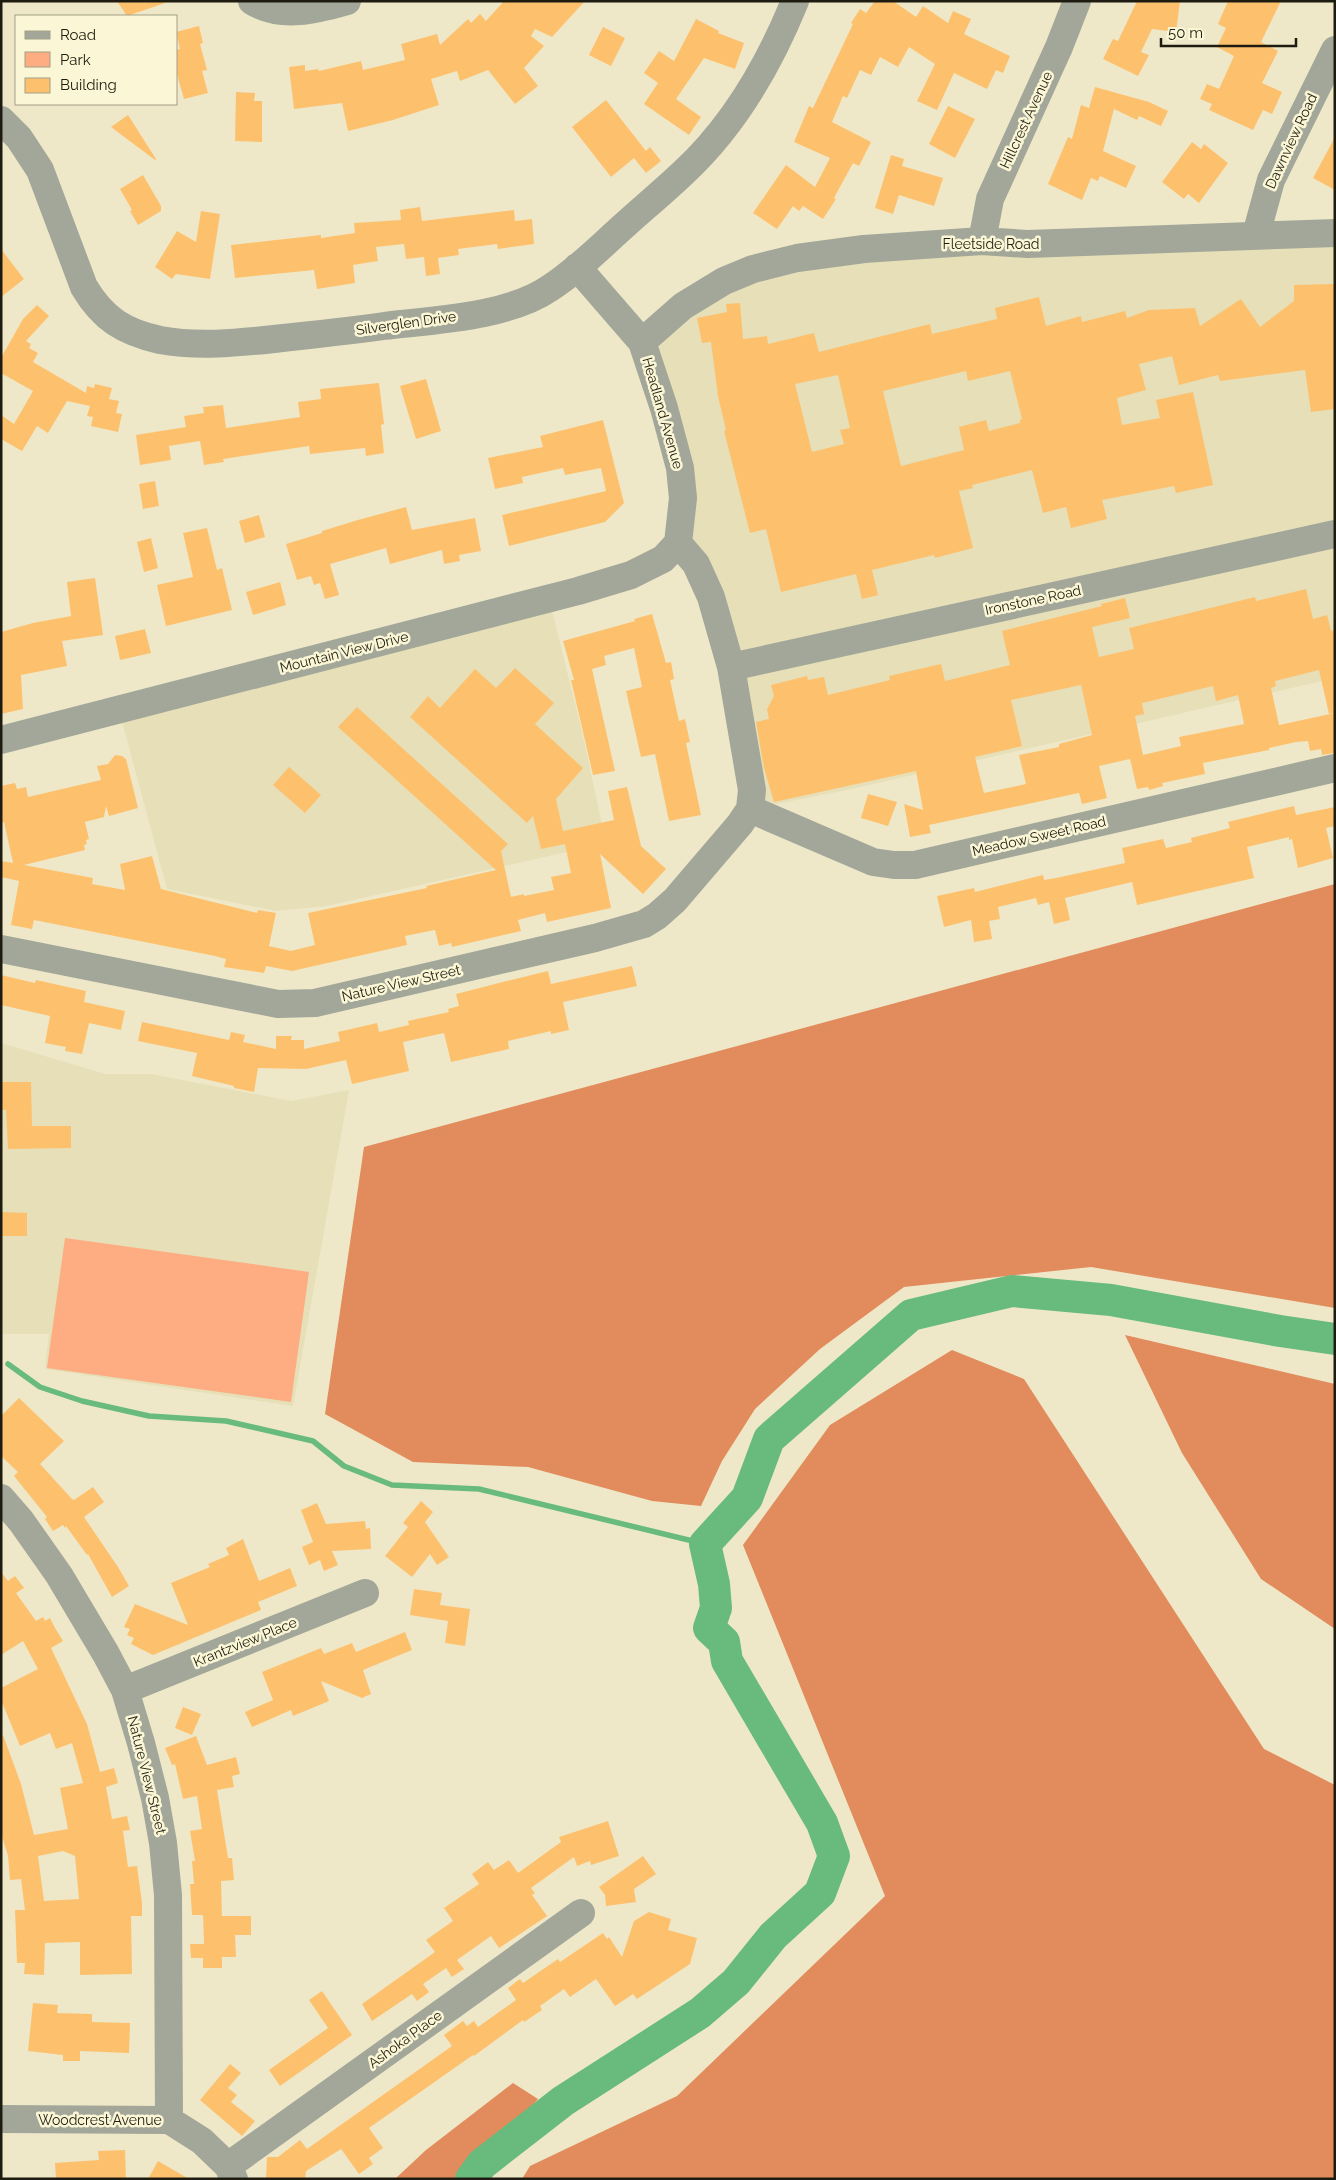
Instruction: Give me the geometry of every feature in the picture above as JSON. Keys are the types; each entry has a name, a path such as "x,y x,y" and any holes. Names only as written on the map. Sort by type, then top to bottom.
{"street":[{"path":"252,1 268,9 286,12 310,10 347,1"},
{"name":"Silverglen Drive","path":"1,120 19,138 40,170 84,287 104,316 116,324 159,339 186,344 230,343 458,317 487,312 524,301 548,289 577,268 684,173 732,118 751,91 770,57 795,1"},
{"name":"Hillcrest Avenue","path":"982,241 990,199 1059,47 1077,1"},
{"name":"Dawnview Road","path":"1256,235 1271,180 1335,50"},
{"name":"Fleetside Road","path":"642,342 682,306 724,281 753,269 797,258 864,249 982,241 1028,244 1335,233"},
{"name":"Headland Avenue","path":"577,268 642,342 664,408 680,468 684,498 678,543"},
{"name":"Ironstone Road","path":"731,666 1335,534"},
{"path":"678,543 696,564 711,597 731,666 752,790 750,808"},
{"name":"Mountain View Drive","path":"1,740 578,591 631,575 663,559 678,543"},
{"name":"Meadow Sweet Road","path":"750,808 873,862 915,865 1335,768"},
{"name":"Nature View Street","path":"1,949 272,1003 292,1005 316,1003 604,936 644,924 657,916 675,900 740,824 750,808"},
{"name":"Nature View Street","path":"1,1498 21,1521 59,1575 125,1690 152,1789 163,1843 168,1895 168,2120"},
{"name":"Krantzview Place","path":"125,1690 366,1593"},
{"name":"Ashoka Place","path":"231,2172 581,1912"},
{"name":"Woodcrest Avenue","path":"1,2119 168,2120 202,2141 231,2172"}],"shaded area":[{"path":"1335,232 1335,678 847,790 750,809 683,498 641,342 756,267"},
{"path":"549,598 582,732 606,843 327,906 276,911 167,889 119,710"},
{"path":"1335,884 1335,1308 1091,1267 904,1287 820,1349 755,1409 722,1461 701,1506 652,1501 528,1467 413,1462 325,1414 364,1147"},
{"path":"1,1043 105,1074 151,1074 291,1101 349,1090 293,1406 45,1369 49,1334 1,1334"},
{"path":"1125,1335 1335,1384 1335,1629 1261,1579 1182,1453"},
{"path":"952,1350 1024,1379 1264,1749 1335,1785 1335,2179 522,2179 530,2166 677,2096 885,1896 743,1545 830,1425"},
{"path":"513,2083 538,2099 468,2179 395,2179 426,2150"}],"green space":[{"path":"65,1238 309,1272 291,1402 47,1368"}],"building":[{"path":"117,1 165,1 165,3 126,15"},
{"path":"504,1 585,1 552,37 535,29 531,36 544,46 524,68 538,86 515,104 488,70 460,81 457,71 431,79 439,105 393,120 348,131 342,103 294,109 289,67 305,65 305,71 318,69 319,71 361,61 363,70 405,60 401,44 437,34 440,45 468,19 471,23 480,14 486,21"},
{"path":"875,1 893,1 916,17 923,6 948,23 953,11 971,19 964,34 1010,56 1003,73 996,70 987,89 954,73 937,110 917,101 935,64 909,47 898,67 880,57 871,75 860,70 847,98 843,96 832,122 871,142 859,166 853,163 834,198 836,199 823,219 803,206 799,211 793,206 777,229 753,213 786,165 815,187 830,158 794,142 809,106 813,108 853,24 851,23 860,9 866,13"},
{"path":"1137,1 1180,1 1176,32 1152,29 1141,52 1149,55 1138,76 1103,59 1113,39 1118,41"},
{"path":"1228,1 1281,1 1261,42 1278,51 1262,83 1282,92 1272,114 1263,110 1253,130 1209,110 1212,104 1200,99 1207,84 1219,89 1234,56 1217,47 1226,28 1218,24"},
{"path":"696,19 719,31 718,33 744,43 735,69 704,58 676,99 701,117 689,135 644,104 658,83 644,73 659,51 674,61"},
{"path":"199,26 203,43 200,44 207,70 202,71 208,93 184,99 178,78 178,50 180,49 178,31"},
{"path":"603,27 625,38 611,66 589,55"},
{"path":"1095,87 1149,102 1168,111 1161,126 1139,116 1137,120 1114,109 1103,151 1136,166 1126,188 1100,176 1098,181 1091,178 1082,200 1048,184 1068,137 1072,139 1081,105 1089,108"},
{"path":"236,92 255,93 254,101 262,101 262,142 235,141"},
{"path":"606,100 646,151 650,147 661,161 646,173 634,158 611,177 572,127"},
{"path":"948,106 975,119 955,158 929,144"},
{"path":"128,115 156,159 155,160 111,127"},
{"path":"1335,137 1335,190 1313,178"},
{"path":"1192,142 1201,149 1204,144 1228,163 1199,203 1188,194 1184,199 1162,182"},
{"path":"891,155 904,159 902,166 943,178 934,206 899,195 893,214 875,208"},
{"path":"143,175 161,206 161,211 138,225 120,189"},
{"path":"420,207 422,221 514,210 515,221 532,219 534,244 498,249 497,244 458,249 459,255 438,258 440,274 426,276 424,257 406,259 404,244 376,247 378,261 353,265 355,283 317,289 314,270 235,278 231,245 321,235 321,238 355,233 354,223 401,220 400,210"},
{"path":"201,211 220,214 210,279 176,274 172,279 155,267 177,231 196,242"},
{"path":"1,249 24,279 1,297"},
{"path":"1335,284 1335,409 1311,412 1305,370 1220,381 1218,375 1179,385 1172,356 1139,364 1146,390 1117,398 1122,425 1160,418 1156,400 1193,392 1213,485 1176,493 1174,486 1102,500 1107,519 1071,528 1066,507 1043,513 1032,470 972,485 973,488 959,491 973,548 935,558 934,555 872,570 878,595 862,599 856,574 781,592 766,529 750,533 724,431 726,430 718,396 711,342 702,343 697,318 727,312 726,304 740,303 743,339 767,336 768,344 814,333 819,352 930,324 932,334 997,319 995,308 1039,297 1046,326 1081,316 1082,322 1125,311 1127,318 1149,310 1195,308 1200,326 1241,299 1260,327 1294,301 1294,285","holes":["966,371 968,381 1010,371 1022,419 1020,423 989,431 986,420 959,427 964,450 901,466 883,391","838,375 850,428 840,430 844,444 812,452 795,384"]},
{"path":"37,305 49,316 26,341 31,344 29,348 38,353 33,362 86,393 87,386 94,388 95,384 112,388 109,399 119,401 116,413 122,414 118,432 91,426 93,417 87,416 90,406 67,401 48,433 37,426 22,451 1,439 1,415 14,424 33,391 1,373 1,358 23,319"},
{"path":"426,379 441,431 416,439 400,386"},
{"path":"379,383 384,424 381,425 384,453 366,456 365,448 310,454 309,446 223,459 224,462 204,465 200,441 169,446 171,460 140,465 136,435 186,427 184,416 204,413 203,407 223,405 226,428 300,417 298,402 321,399 320,389"},
{"path":"603,420 624,503 605,522 509,546 502,515 606,491 601,468 565,475 563,468 522,477 523,483 495,489 488,458 543,447 540,436"},
{"path":"155,481 159,506 143,509 139,484"},
{"path":"406,507 412,530 475,518 481,551 459,555 460,561 444,564 442,550 390,564 386,548 330,564 339,595 325,599 320,583 314,585 311,576 297,580 286,544 322,533 322,531"},
{"path":"259,515 265,537 245,543 239,521"},
{"path":"207,528 217,570 222,568 232,610 166,626 157,585 193,577 183,533"},
{"path":"151,538 158,568 144,572 137,542"},
{"path":"95,578 103,635 62,641 67,666 21,675 23,709 1,714 1,632 33,623 71,616 67,582"},
{"path":"280,582 286,605 253,615 246,592"},
{"path":"1306,589 1313,619 1327,615 1331,631 1335,630 1335,713 1335,753 1322,755 1321,749 1310,751 1308,741 1296,742 1269,748 1269,750 1203,763 1205,774 1162,783 1163,786 1149,790 1148,787 1137,789 1130,759 1099,766 1107,798 1082,804 1079,793 929,825 931,833 910,837 904,804 923,810 916,771 774,802 764,768 756,722 769,719 767,709 774,696 771,685 807,676 808,680 824,677 828,695 890,680 889,676 941,664 945,681 1010,665 1002,631 1102,606 1101,604 1125,598 1130,618 1092,627 1099,657 1134,649 1129,628 1255,597 1256,601","holes":["1319,670 1329,714 1335,713 1279,725 1271,688 1276,686 1275,681","1081,685 1092,735 1059,744 1059,747 1019,755 1026,784 984,793 975,757 1022,746 1011,700","1213,686 1216,701 1238,695 1244,724 1179,737 1181,746 1143,755 1135,716 1144,714 1142,703"]},
{"path":"652,614 666,663 671,662 674,679 670,680 679,721 685,719 690,742 686,743 701,815 669,821 655,754 641,757 626,691 642,687 634,648 604,656 606,665 592,669 615,771 593,775 571,680 574,680 563,641 635,621 634,619"},
{"path":"145,629 151,653 120,660 115,636"},
{"path":"515,668 554,703 535,724 583,768 556,799 563,831 614,820 608,791 627,787 641,846 666,869 643,894 600,854 611,908 547,922 545,913 518,920 521,931 452,947 451,943 439,946 435,930 405,936 407,945 292,971 266,966 264,973 224,967 226,959 215,956 34,920 32,929 11,925 19,881 1,877 1,861 13,863 4,822 1,823 1,786 15,783 17,789 26,787 28,797 101,780 97,766 108,764 115,755 126,759 138,808 109,816 106,806 104,817 85,822 89,839 86,840 87,844 84,845 85,850 24,865 93,878 92,884 125,890 120,864 152,856 161,889 257,913 258,910 276,913 269,946 291,951 315,945 308,913 427,888 426,886 496,870 338,727 357,707 508,844 501,851 511,897 554,890 551,877 571,873 565,844 541,849 533,816 527,823 410,717 428,696 440,708 475,669 496,688"},
{"path":"289,767 321,795 305,813 273,785"},
{"path":"868,794 897,802 888,826 861,818"},
{"path":"1294,806 1296,815 1335,807 1335,826 1326,828 1333,858 1298,868 1292,839 1289,840 1289,837 1247,847 1254,878 1137,905 1132,882 1065,898 1070,920 1054,924 1049,902 1038,905 1036,898 998,907 1000,919 989,921 992,939 974,942 971,920 944,927 937,896 974,888 975,892 1043,875 1044,880 1056,878 1125,863 1122,848 1163,839 1166,848 1192,842 1191,838 1230,828 1228,822"},
{"path":"632,966 637,986 563,1002 569,1030 551,1034 551,1031 508,1041 509,1049 451,1062 444,1033 403,1042 409,1071 352,1084 346,1060 306,1069 258,1068 254,1092 234,1088 234,1086 192,1076 197,1053 138,1041 142,1022 229,1040 231,1032 245,1035 243,1042 276,1049 276,1036 292,1036 291,1040 304,1040 304,1049 340,1041 338,1032 377,1023 379,1032 409,1025 408,1021 449,1012 448,1009 459,1006 456,994 495,984 548,971 551,984"},
{"path":"1,975 35,983 36,980 86,991 84,1002 125,1011 121,1030 89,1023 82,1054 65,1051 66,1047 45,1043 50,1016 1,1005"},
{"path":"1,1082 31,1082 32,1126 71,1126 71,1148 8,1149 6,1110 1,1110"},
{"path":"1,1212 27,1213 27,1236 1,1236"},
{"path":"19,1398 64,1441 40,1464 72,1499 74,1500 93,1487 104,1502 84,1517 129,1586 112,1597 88,1554 66,1526 65,1528 63,1525 53,1531 45,1519 47,1517 14,1476 18,1472 1,1456 1,1416"},
{"path":"421,1501 433,1512 425,1522 449,1557 437,1565 430,1554 412,1577 385,1556 408,1527 403,1523"},
{"path":"317,1503 326,1524 365,1521 366,1529 370,1528 371,1549 332,1551 338,1565 324,1571 320,1560 309,1565 302,1547 313,1542 301,1510"},
{"path":"243,1539 259,1581 290,1568 297,1586 258,1602 261,1610 153,1655 131,1644 134,1638 127,1635 130,1629 124,1627 135,1604 188,1625 171,1583 210,1567 208,1564 229,1555 226,1548"},
{"path":"1,1572 8,1581 15,1576 24,1588 16,1593 36,1621 43,1617 45,1621 50,1618 63,1641 51,1648 87,1724 100,1772 114,1768 118,1783 106,1787 112,1819 127,1816 130,1830 123,1831 128,1867 137,1866 142,1903 142,1916 131,1916 132,1974 80,1975 80,1942 45,1943 44,1975 24,1974 25,1963 17,1963 15,1910 25,1910 21,1879 10,1880 8,1856 1,1833 1,1736 3,1735 21,1784 34,1835 68,1829 60,1788 83,1783 72,1743 56,1749 50,1733 20,1746 1,1700 1,1688 38,1669 23,1641 1,1655","holes":["63,1851 75,1856 79,1899 44,1901 38,1856"]},
{"path":"414,1589 442,1593 440,1605 470,1609 465,1646 445,1643 448,1621 410,1615"},
{"path":"405,1632 412,1650 363,1670 371,1694 362,1698 321,1681 329,1701 293,1716 291,1710 252,1727 245,1712 273,1700 262,1672 321,1648 324,1654 352,1643 356,1652"},
{"path":"183,1707 201,1714 192,1735 175,1728"},
{"path":"196,1736 207,1765 236,1757 240,1774 232,1776 234,1787 217,1790 228,1858 232,1858 234,1880 221,1881 222,1916 251,1916 251,1935 235,1935 236,1957 222,1957 222,1968 203,1968 203,1958 191,1958 190,1944 204,1944 203,1915 192,1915 190,1884 194,1884 192,1861 195,1861 190,1831 202,1829 197,1796 183,1799 175,1764 172,1765 165,1748"},
{"path":"608,1821 619,1856 591,1865 590,1861 577,1866 574,1857 531,1888 535,1893 532,1895 547,1916 499,1948 491,1936 457,1960 464,1969 452,1977 446,1968 423,1984 429,1992 417,2001 412,1994 372,2021 362,2004 435,1952 426,1940 453,1921 444,1908 479,1884 472,1874 488,1862 494,1870 509,1860 518,1873 561,1842 559,1837"},
{"path":"643,1856 656,1874 634,1889 636,1902 606,1906 605,1895 599,1887"},
{"path":"649,1912 671,1919 668,1930 697,1938 690,1964 637,1999 633,1994 615,2006 596,1979 570,1997 564,1989 540,2006 542,2010 524,2022 523,2020 369,2128 383,2148 369,2158 373,2164 359,2174 341,2149 306,2171 305,2179 266,2179 267,2157 278,2157 300,2140 307,2149 452,2046 444,2035 463,2021 467,2026 474,2021 478,2027 516,2000 508,1988 520,1979 523,1983 558,1959 560,1962 603,1933 607,1939 609,1937 622,1957 634,1921"},
{"path":"322,1991 352,2035 280,2086 269,2070 328,2028 309,2000"},
{"path":"33,2003 58,2005 57,2013 92,2014 92,2022 130,2023 129,2053 80,2051 80,2061 63,2061 63,2055 28,2051"},
{"path":"230,2064 241,2073 228,2088 237,2095 231,2102 255,2121 242,2136 200,2100"},
{"path":"125,2150 126,2179 56,2179 55,2163 99,2160 98,2151"},
{"path":"158,2161 189,2179 148,2179"}],"waterway":[{"path":"471,2179 482,2164 563,2101 700,2013 736,1982 773,1936 820,1893 834,1856 822,1823 727,1661 724,1642 709,1628 716,1608 714,1584 705,1544 747,1498 769,1439 911,1315 1012,1291 1111,1300 1280,1331 1335,1339"},
{"path":"8,1364 40,1387 82,1401 149,1416 226,1421 313,1441 344,1466 392,1485 479,1489 705,1544"}]}
